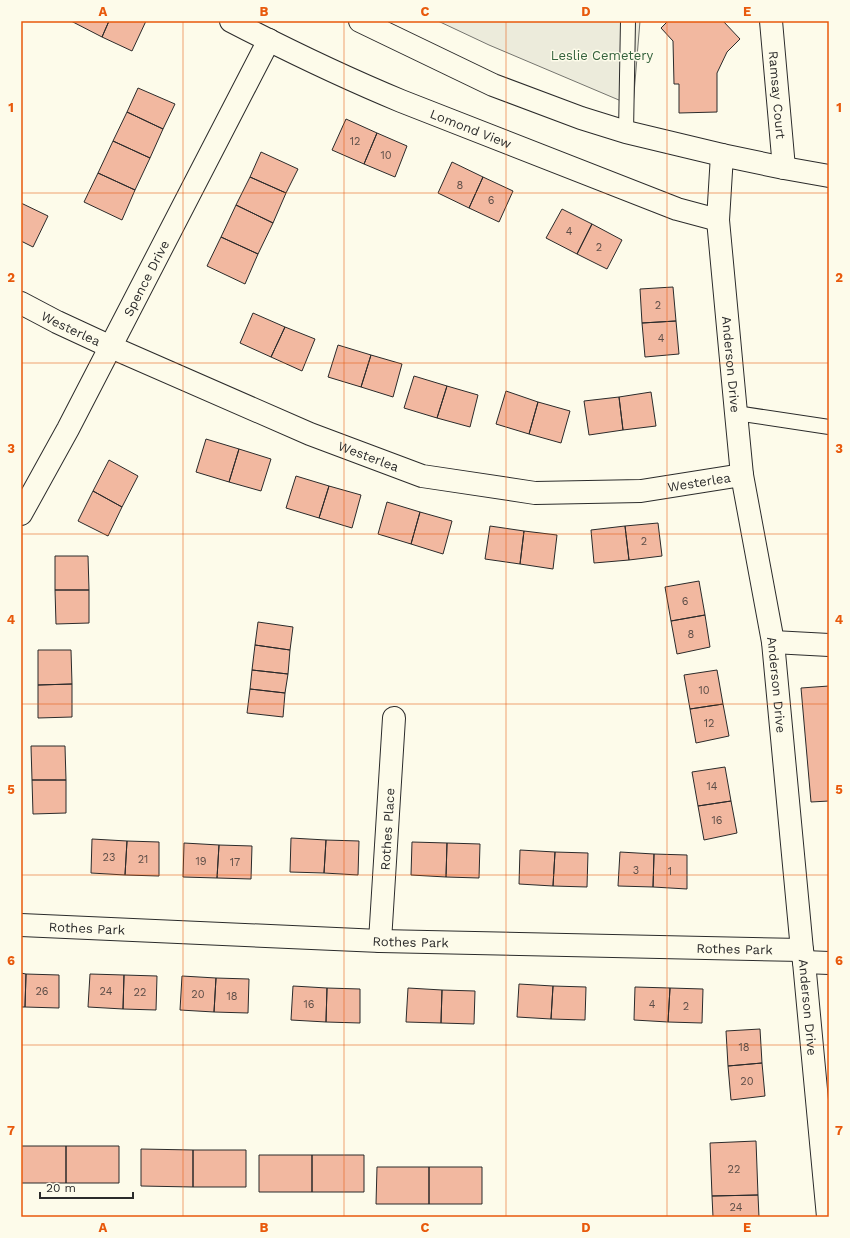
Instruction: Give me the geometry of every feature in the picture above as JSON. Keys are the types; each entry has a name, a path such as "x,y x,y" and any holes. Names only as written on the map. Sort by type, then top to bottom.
{"street":[{"name":"Lomond View","path":"231,21 360,84 677,209 718,220"},
{"name":"Ramsay Court","path":"770,21 784,168"},
{"path":"364,22 492,85 581,118 626,132 722,155 829,176"},
{"name":"Spence Drive","path":"21,514 68,429 269,40"},
{"name":"Anderson Drive","path":"722,155 718,220 742,475 774,642 803,956 824,1119 828,1217"},
{"name":"Westerlea","path":"21,303 110,347 310,434 422,476 536,493 641,491 742,475"},
{"path":"774,642 829,645"},
{"name":"Rothes Place","path":"380,941 394,718"},
{"name":"Rothes Park","path":"21,925 380,941 803,956 829,963"}],"lane":[{"path":"626,132 628,21"},
{"path":"736,413 829,427"}],"green space":[{"name":"Leslie Cemetery","path":"438,21 640,21 633,106 489,45"}],"building":[{"path":"71,21 109,21 102,37"},
{"path":"109,21 146,21 132,51 102,37"},
{"path":"668,21 723,21 740,39 727,52 717,73 717,112 679,113 679,84 674,84 673,41 661,28"},
{"path":"138,88 175,104 163,129 127,112"},
{"path":"127,112 163,129 150,158 113,141"},
{"path":"346,119 377,133 364,164 332,150"},
{"path":"377,133 407,146 395,177 364,164"},
{"path":"113,141 150,158 135,190 98,173"},
{"path":"261,152 298,169 286,193 250,177"},
{"path":"452,162 483,177 469,208 438,193"},
{"path":"98,173 135,190 122,220 84,202"},
{"path":"250,177 286,193 273,223 236,205"},
{"path":"483,177 513,191 499,222 469,208"},
{"path":"21,203 48,216 33,247 21,241"},
{"path":"236,205 273,223 258,254 221,237"},
{"path":"562,209 592,224 577,254 546,238"},
{"path":"592,224 622,240 607,269 577,254"},
{"path":"221,237 258,254 245,284 207,266"},
{"path":"673,287 676,321 642,323 640,289"},
{"path":"253,313 285,327 271,357 240,343"},
{"path":"676,321 679,354 645,357 642,323"},
{"path":"285,327 315,339 302,371 271,357"},
{"path":"338,345 371,355 361,387 328,377"},
{"path":"371,355 402,364 393,397 361,387"},
{"path":"414,376 447,386 437,418 404,408"},
{"path":"447,386 478,395 470,427 437,418"},
{"path":"506,391 538,402 529,434 496,424"},
{"path":"651,392 656,426 623,430 619,397"},
{"path":"619,397 623,430 589,435 584,401"},
{"path":"538,402 570,411 561,443 529,434"},
{"path":"206,439 239,449 229,482 196,472"},
{"path":"239,449 271,459 261,491 229,482"},
{"path":"109,460 138,476 122,507 93,491"},
{"path":"296,476 329,486 319,518 286,508"},
{"path":"329,486 361,495 352,528 319,518"},
{"path":"93,491 122,507 108,536 78,521"},
{"path":"387,502 420,512 411,544 378,534"},
{"path":"420,512 452,521 443,554 411,544"},
{"path":"658,523 662,556 629,560 625,526"},
{"path":"490,526 524,531 520,564 485,559"},
{"path":"625,526 629,560 594,563 591,530"},
{"path":"524,531 557,535 553,569 520,564"},
{"path":"55,556 88,556 89,590 55,590"},
{"path":"699,581 705,615 671,621 665,587"},
{"path":"55,590 89,590 89,623 56,624"},
{"path":"705,615 710,647 677,654 671,621"},
{"path":"258,622 293,627 290,650 255,645"},
{"path":"255,645 290,650 288,674 252,670"},
{"path":"38,650 71,650 72,684 38,685"},
{"path":"252,670 288,674 285,693 250,689"},
{"path":"717,670 723,704 690,709 684,675"},
{"path":"72,684 72,717 38,718 38,685"},
{"path":"829,686 829,801 811,802 801,688"},
{"path":"250,689 285,693 283,717 247,713"},
{"path":"723,704 729,736 696,743 690,709"},
{"path":"31,746 65,746 66,780 32,780"},
{"path":"725,767 731,801 698,806 692,772"},
{"path":"32,780 66,780 66,813 33,814"},
{"path":"731,801 737,833 704,840 698,806"},
{"path":"291,838 326,840 324,873 290,872"},
{"path":"92,839 127,841 125,875 91,873"},
{"path":"326,840 359,841 358,875 324,873"},
{"path":"127,841 159,842 159,876 125,875"},
{"path":"412,842 447,843 446,877 411,875"},
{"path":"184,843 219,845 217,878 183,877"},
{"path":"447,843 480,844 479,878 446,877"},
{"path":"219,845 252,846 251,879 217,878"},
{"path":"520,850 555,852 553,886 519,884"},
{"path":"555,852 588,853 587,887 553,886"},
{"path":"620,852 654,854 653,887 618,886"},
{"path":"654,854 687,855 687,889 653,887"},
{"path":"21,973 26,974 25,1007 21,1007"},
{"path":"26,974 59,975 59,1008 25,1007"},
{"path":"90,974 124,975 123,1009 88,1007"},
{"path":"124,975 157,976 156,1010 123,1009"},
{"path":"182,976 216,978 214,1012 180,1010"},
{"path":"216,978 249,979 248,1013 214,1012"},
{"path":"519,984 553,986 551,1019 517,1017"},
{"path":"293,986 327,988 326,1022 291,1020"},
{"path":"553,986 586,987 585,1020 551,1019"},
{"path":"635,987 670,988 668,1022 634,1020"},
{"path":"327,988 360,989 360,1023 326,1022"},
{"path":"408,988 442,990 441,1023 406,1022"},
{"path":"670,988 703,989 702,1023 668,1022"},
{"path":"442,990 475,991 474,1024 441,1023"},
{"path":"760,1029 762,1063 728,1066 726,1031"},
{"path":"762,1063 765,1096 731,1100 728,1066"},
{"path":"756,1141 758,1195 712,1196 710,1143"},
{"path":"21,1146 66,1146 66,1183 21,1183"},
{"path":"66,1146 119,1146 119,1183 66,1183"},
{"path":"141,1149 193,1150 193,1187 141,1186"},
{"path":"193,1150 246,1150 246,1187 193,1187"},
{"path":"259,1155 312,1155 312,1192 259,1192"},
{"path":"312,1155 364,1155 364,1192 312,1192"},
{"path":"377,1167 429,1167 429,1204 376,1204"},
{"path":"429,1167 482,1167 482,1204 429,1204"},
{"path":"758,1195 759,1217 713,1217 712,1196"}]}
